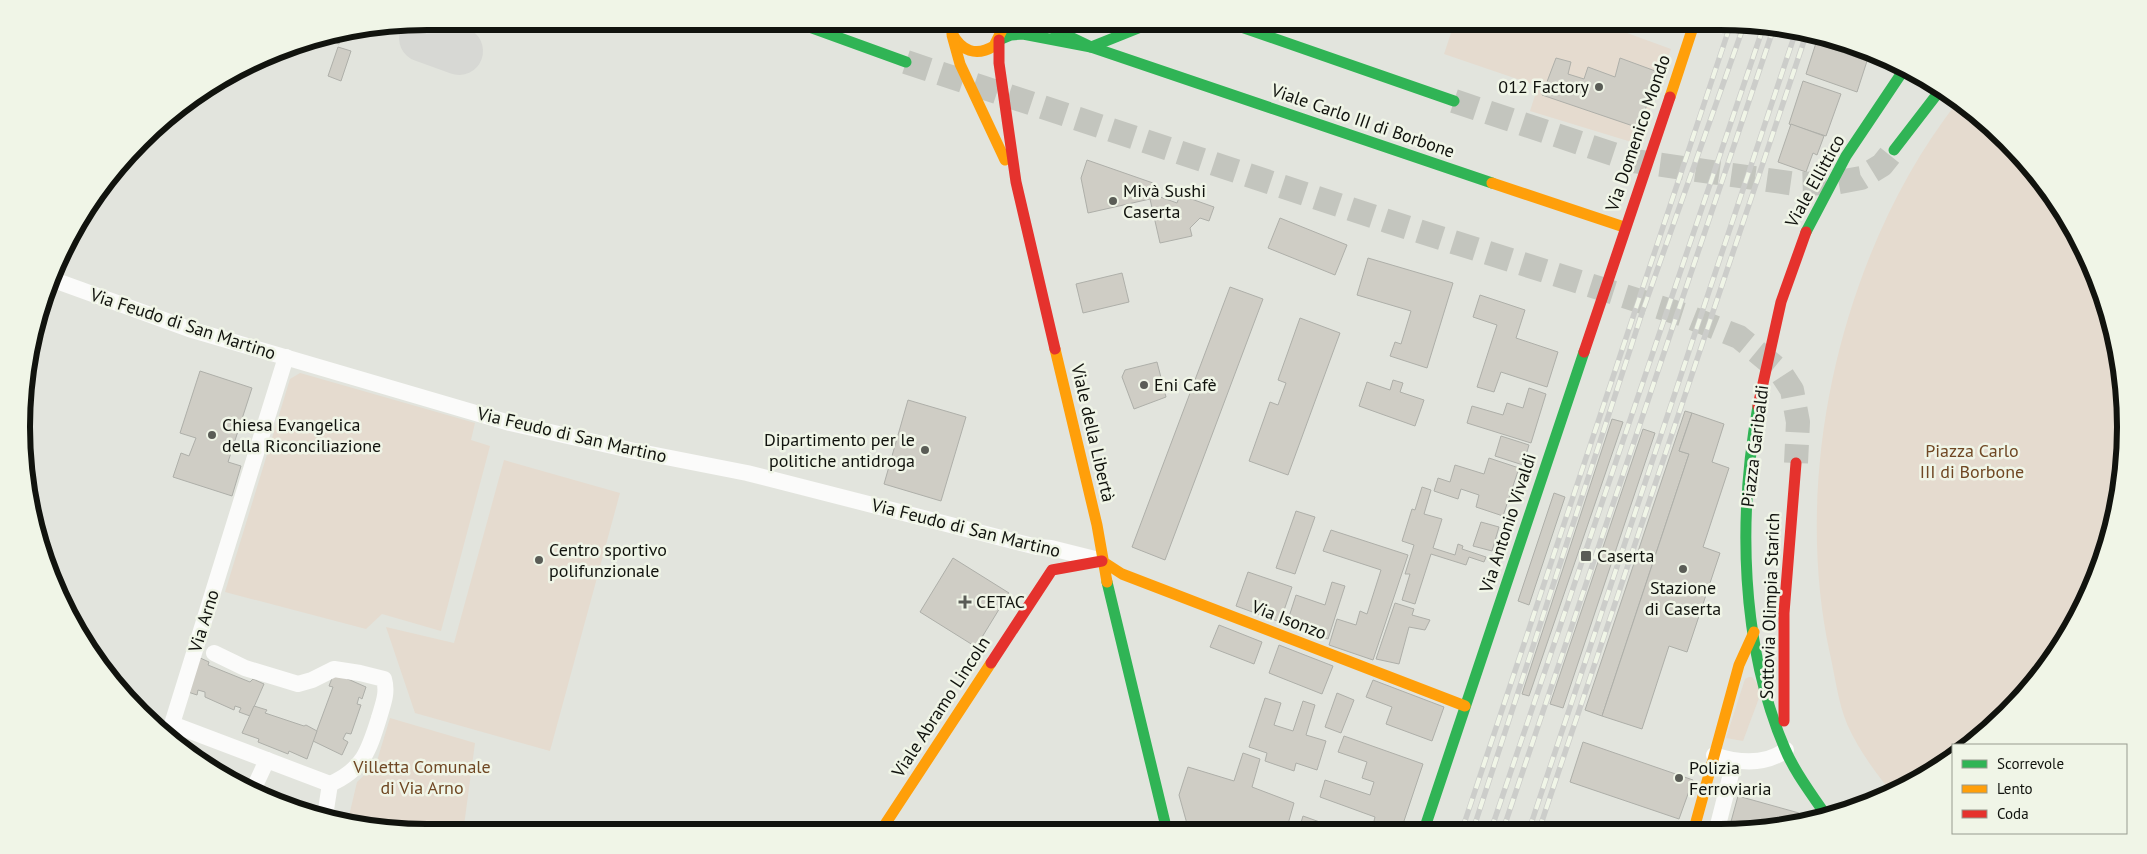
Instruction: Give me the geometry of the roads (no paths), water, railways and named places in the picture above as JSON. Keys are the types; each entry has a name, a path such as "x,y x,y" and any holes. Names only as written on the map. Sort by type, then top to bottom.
{"street":[{"path":"817,30 906,62"},
{"path":"952,30 960,64 1016,182"},
{"name":"Viale Carlo III di Borbone","path":"952,30 962,48 978,53 993,47 999,40 1011,35 1023,34 1091,47"},
{"path":"999,40 1001,30"},
{"name":"Viale Carlo III di Borbone","path":"1056,30 1091,47 1624,227"},
{"path":"1091,47 1134,30"},
{"path":"1250,30 1454,101"},
{"name":"Via Domenico Mondo","path":"1624,227 1692,30"},
{"name":"Viale della Libertà","path":"999,40 1007,124 1016,182 1097,525 1102,561 1165,824"},
{"name":"Viale Ellittico","path":"1774,321 1792,265 1813,218 1860,137 1901,74"},
{"path":"1894,150 1936,94"},
{"name":"Via Antonio Vivaldi","path":"1426,824 1624,227"},
{"name":"Via Feudo di San Martino","path":"58,281 189,330 510,423 630,450 747,473 1027,544 1102,561"},
{"name":"Piazza Garibaldi","path":"1774,321 1748,477 1747,549 1754,632 1765,687 1786,750 1823,810"},
{"name":"Via Arno","path":"214,653 246,668 298,684 312,680 334,669 360,672 384,679 387,690 368,752 358,766 345,778 330,784 172,724 286,357"},
{"name":"Sottovia Olimpia Starich","path":"1786,750 1783,636 1796,463"},
{"name":"Via Isonzo","path":"1102,561 1122,574 1465,706"},
{"name":"Viale Abramo Lincoln","path":"885,824 1052,570 1102,561"},
{"name":"Piazza Garibaldi","path":"1696,824 1739,665 1754,632"},
{"path":"1714,755 1734,762 1759,761 1786,750"},
{"path":"255,785 266,760"},
{"path":"1718,824 1734,762"},
{"path":"327,811 330,784"}],"tunnel":[{"path":"906,62 1387,221 1684,315 1739,337 1779,370 1792,390 1798,422 1796,463"},
{"path":"1454,101 1634,161 1796,184 1834,183 1861,178 1882,165 1894,150"}],"railway":[{"path":"1464,824 1729,30"},
{"path":"1475,824 1643,310 1742,31"},
{"path":"1493,824 1762,32"},
{"path":"1505,824 1772,33"},
{"path":"1531,824 1794,37"},
{"path":"1541,824 1804,40"}],"place":[{"name":"012 Factory","path":"1599,87"},
{"name":"Mivà Sushi Caserta","path":"1113,201"},
{"name":"Eni Cafè","path":"1144,385"},
{"name":"Chiesa Evangelica della Riconciliazione","path":"212,435"},
{"name":"Dipartimento per le politiche antidroga","path":"925,450"},
{"name":"Caserta","path":"1586,556"},
{"name":"Centro sportivo polifunzionale","path":"539,560"},
{"name":"Stazione di Caserta","path":"1683,569"},
{"name":"CETAC","path":"965,602"},
{"name":"Polizia Ferroviaria","path":"1679,778"}],"park label":[{"name":"Piazza Carlo III di Borbone","path":"1972,461"},
{"name":"Villetta Comunale di Via Arno","path":"422,778"}]}
